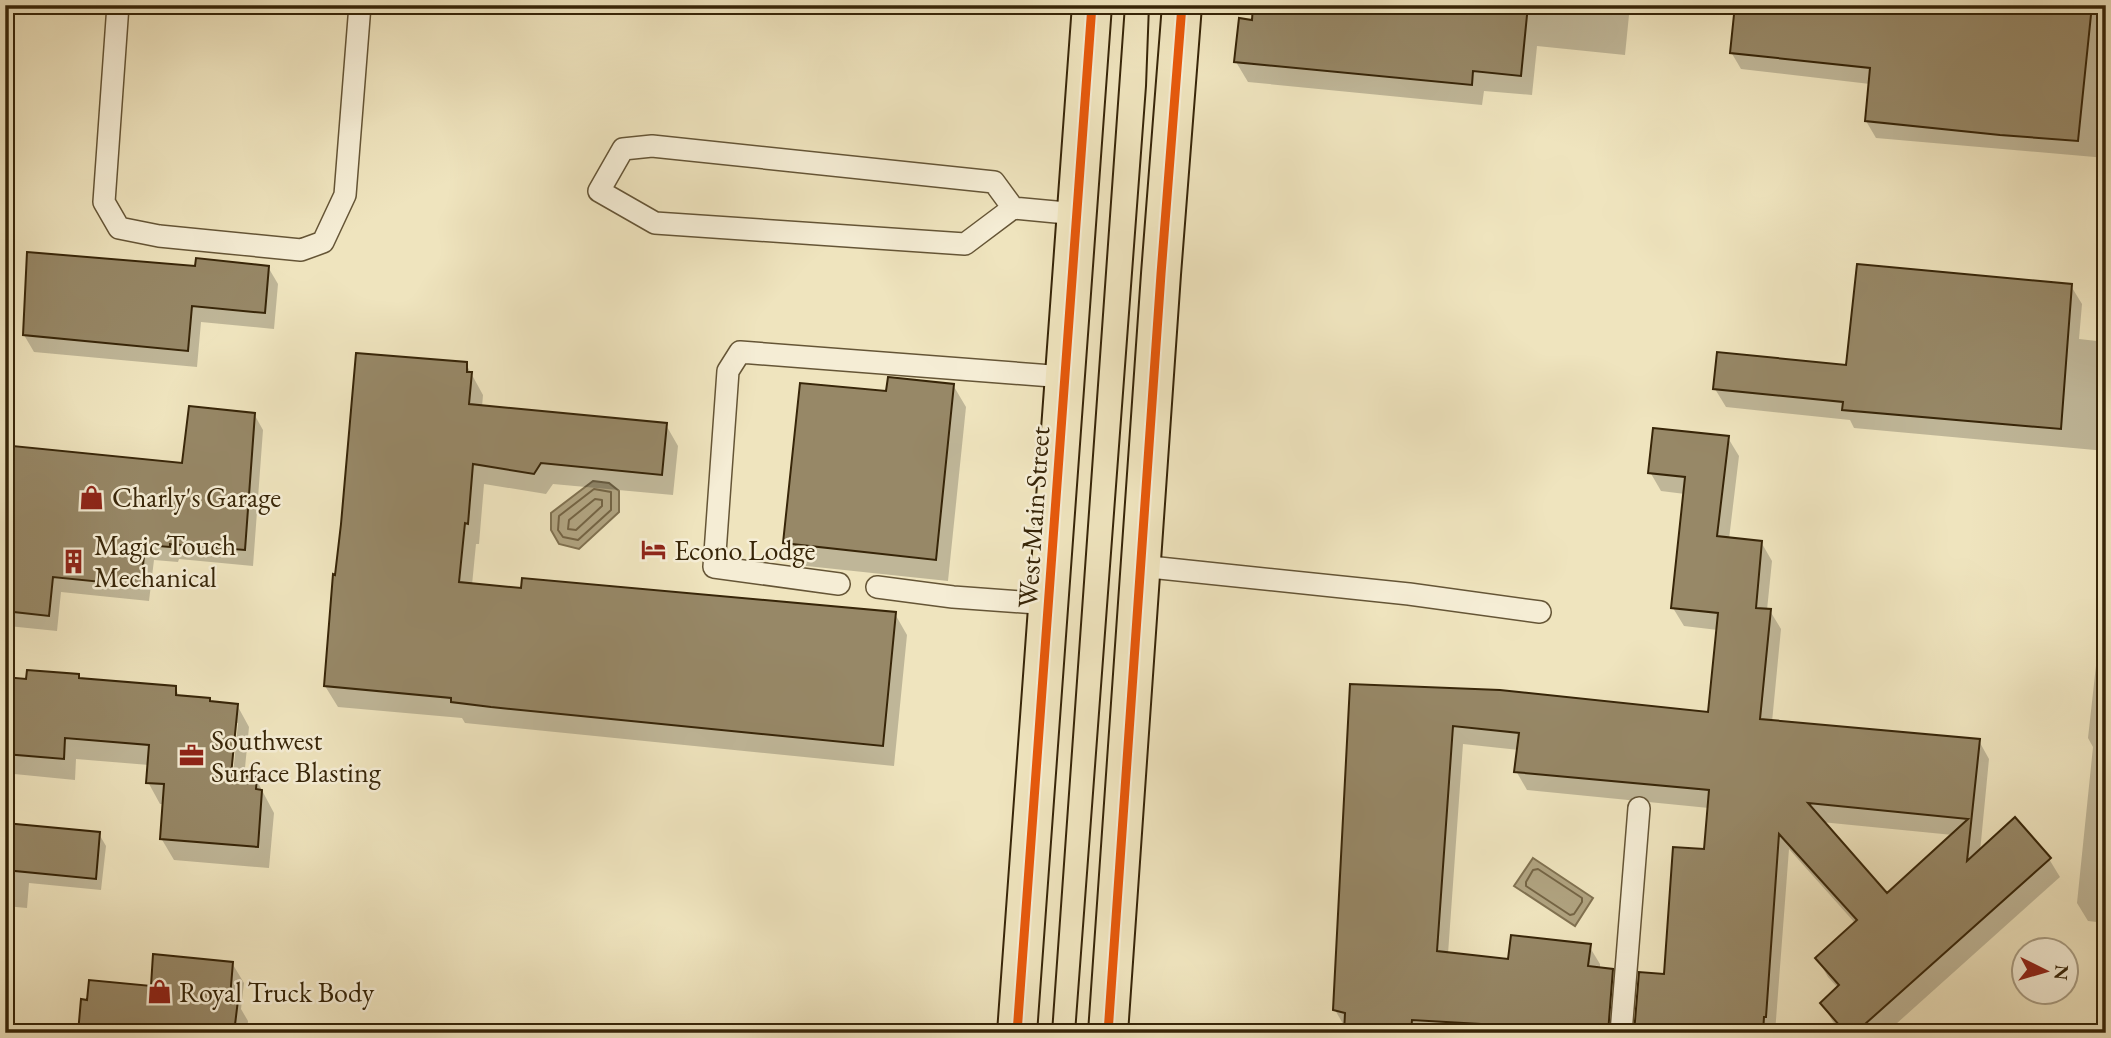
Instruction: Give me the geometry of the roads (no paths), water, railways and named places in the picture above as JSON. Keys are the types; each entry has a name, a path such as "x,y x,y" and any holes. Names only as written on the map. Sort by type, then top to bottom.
{"main road":[{"name":"West Main Street","path":"1017,1033 1092,5"},
{"path":"1108,1033 1182,5"}],"lane":[{"path":"118,5 104,202 119,228 159,236 301,250 323,243 345,195 359,5"},
{"path":"1013,208 994,182 652,146 622,149 599,191 655,223 965,244 1013,208 1077,214"},
{"path":"839,583 714,567 728,371 740,352 1065,377"},
{"path":"1140,566 1409,594 1540,612"},
{"path":"877,587 953,597 1050,604"},
{"path":"1621,1033 1639,808"}],"water":[{"path":"593,481 609,483 619,491 619,512 579,549 559,544 551,530 551,513"},
{"path":"1533,858 1593,898 1575,926 1514,886"}],"tram line":[{"path":"1052,1033 1125,5"},
{"path":"1075,1033 1146,86 1149,5"}],"place":[{"name":"Charly's Garage","path":"92,497"},
{"name":"Econo Lodge","path":"654,550"},
{"name":"Magic Touch Mechanical","path":"74,561"},
{"name":"Southwest Surface Blasting","path":"191,756"},
{"name":"Royal Truck Body","path":"159,992"}]}
